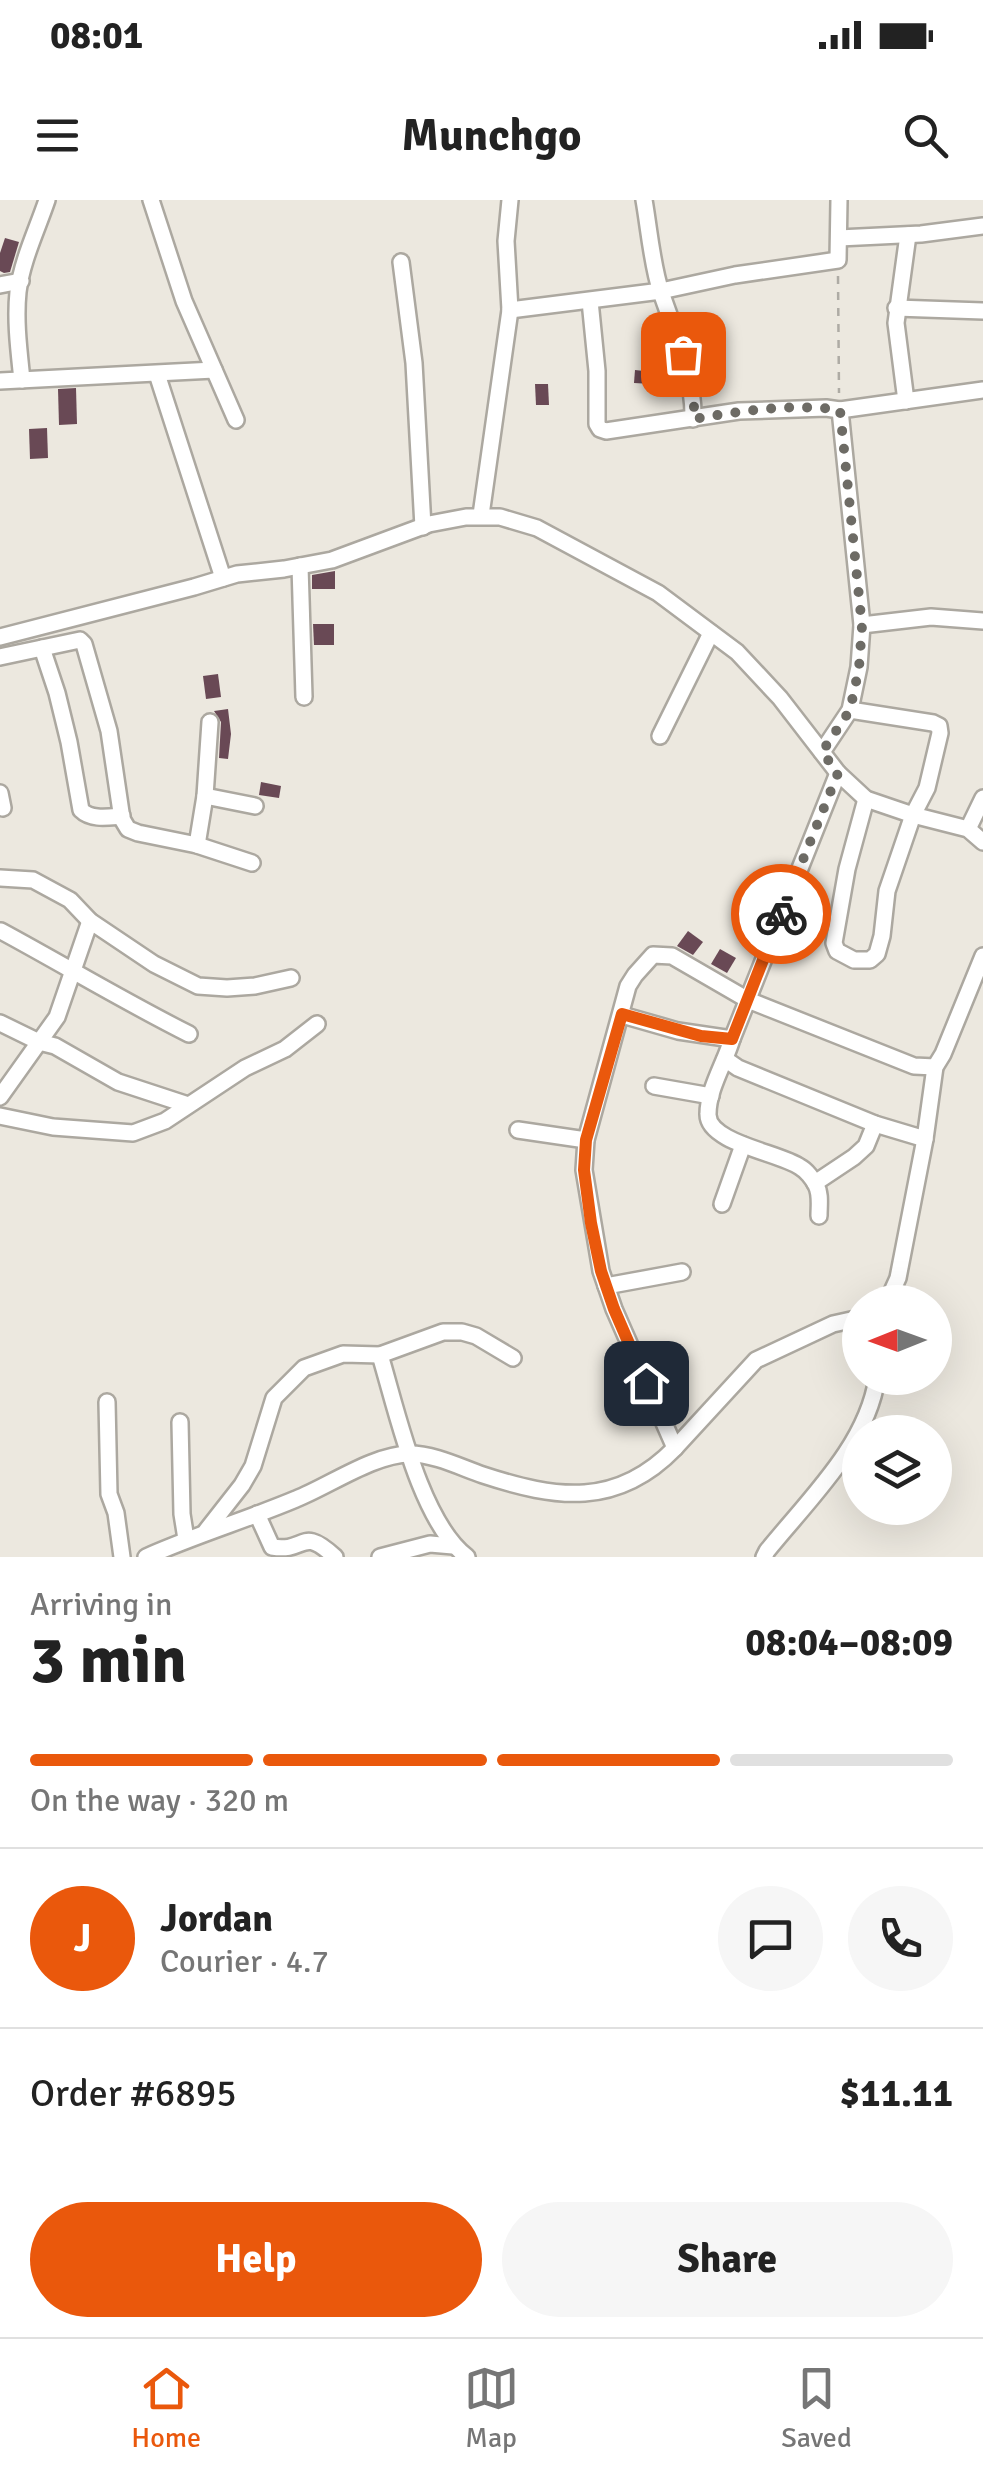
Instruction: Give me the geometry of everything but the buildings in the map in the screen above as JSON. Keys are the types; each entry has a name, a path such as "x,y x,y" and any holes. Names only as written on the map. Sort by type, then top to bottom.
{"street":[{"path":"22,380 18,341 20,282 47,200"},
{"path":"151,200 172,268 236,420"},
{"path":"482,516 510,310 506,242 510,200"},
{"path":"644,200 660,291 683,354 694,419"},
{"path":"510,310 660,291 838,260 839,200"},
{"path":"839,238 983,226"},
{"path":"906,402 896,308 908,235"},
{"path":"401,262 414,363 423,526"},
{"path":"0,285 20,282"},
{"path":"590,301 597,371 597,424 606,431 739,412 840,410 983,390"},
{"path":"896,308 983,311"},
{"path":"0,382 214,370"},
{"path":"157,374 224,578"},
{"path":"822,752 850,710 862,626 840,410"},
{"path":"0,638 236,574 332,560 423,526 466,516 500,517 536,528 658,593 737,652 780,698 838,773 866,799 968,829 983,842"},
{"path":"300,566 304,698"},
{"path":"862,626 931,617 983,621"},
{"path":"660,736 711,633"},
{"path":"0,657 76,640 84,644 109,731 122,816 128,829 252,863"},
{"path":"42,648 69,742 81,810 97,817 122,816"},
{"path":"850,710 933,723 939,726 940,733 928,788 913,815 887,891 877,954 870,960 854,960 836,952 834,943 847,869 866,799"},
{"path":"197,845 210,722"},
{"path":"819,1216 815,1183 802,1167 714,1130 708,1115 732,1039 838,773"},
{"path":"205,796 255,806"},
{"path":"968,829 983,798"},
{"path":"0,878 34,880 70,900 90,921 154,964 198,986 255,986 291,978"},
{"path":"0,1096 57,1017 90,921"},
{"path":"1,931 189,1034"},
{"path":"675,1448 606,1286 584,1170 586,1140 628,986 645,961 653,956 672,956 748,1000 914,1066 935,1067"},
{"path":"895,1285 925,1139 935,1067 983,956"},
{"path":"622,1014 701,1036 732,1039"},
{"path":"0,1024 55,1046 118,1082 188,1106"},
{"path":"0,1116 53,1127 133,1133 165,1122 245,1068 285,1049 317,1024"},
{"path":"725,1059 738,1068 874,1124 925,1139"},
{"path":"654,1086 711,1096"},
{"path":"815,1183 866,1146 874,1124"},
{"path":"518,1130 586,1140"},
{"path":"722,1204 743,1145"},
{"path":"606,1286 682,1272"},
{"path":"146,1557 299,1498 372,1462 409,1454 542,1492 567,1495 629,1483 658,1465 756,1360 842,1322"},
{"path":"206,1532 253,1466 274,1398 304,1368 344,1354 380,1354 443,1332 476,1336 513,1358"},
{"path":"380,1354 409,1454 436,1522 453,1546 467,1557"},
{"path":"764,1557 851,1448 875,1395"},
{"path":"107,1402 110,1494 122,1557"},
{"path":"180,1422 186,1539"},
{"path":"257,1514 272,1548 283,1549 310,1540 335,1557"},
{"path":"380,1557 430,1544 453,1546"}],"path":[{"path":"838,260 840,410"}],"way so far":[{"path":"683,354 694,419 759,410 840,410 862,626 859,668 850,710 822,752 838,773 781,914"}],"route":[{"path":"646,1383 614,1309 591,1223 584,1170 586,1140 601,1083 622,1014 701,1036 732,1039 781,914"}]}
